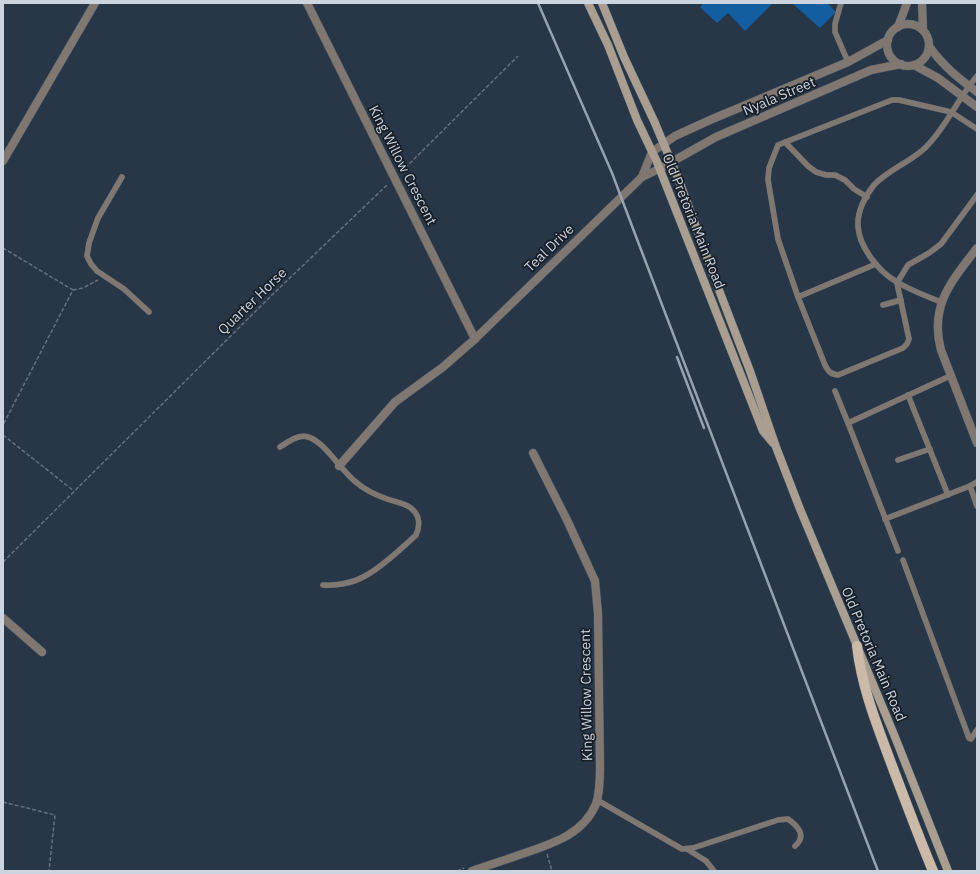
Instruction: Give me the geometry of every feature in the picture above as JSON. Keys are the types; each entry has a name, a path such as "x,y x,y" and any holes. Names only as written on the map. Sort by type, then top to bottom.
{"main road":[{"name":"Old Pretoria Main Road","path":"588,3 608,45 637,120 659,169 706,289 724,328 763,431 776,447"},
{"name":"Old Pretoria Main Road","path":"602,3 624,57 672,162 800,509 895,737 948,871"},
{"path":"857,646 859,667 865,690 933,871"}],"street":[{"path":"3,161 95,3"},
{"name":"King Willow Crescent","path":"307,3 475,339"},
{"path":"898,27 907,3"},
{"path":"922,3 924,30 929,46 938,60 977,92"},
{"path":"924,30 911,24 904,24 898,27 893,31 888,40 888,50 895,61 908,65 920,62 925,57 929,46"},
{"name":"Nyala Street","path":"652,152 675,136 848,62 888,40"},
{"name":"Nyala Street","path":"659,169 716,137 859,75 880,67 901,64"},
{"path":"914,64 938,78 977,107"},
{"name":"Teal Drive","path":"642,177 652,152"},
{"name":"Teal Drive","path":"339,466 395,402 443,367 475,339 642,177 659,169"},
{"path":"977,248 949,285 941,302 937,317 937,334 941,350 977,443"},
{"name":"King Willow Crescent","path":"472,871 561,840 579,828 591,813 597,800 600,783 598,614 596,584 581,549 533,453"},
{"path":"3,618 42,652"}],"lane":[{"path":"841,3 835,24 835,32 848,62"},
{"path":"941,302 897,282 876,264 868,254 858,227 859,214 875,184 892,170 924,149 977,76"},
{"path":"977,129 951,112 899,100 892,100 778,145 769,168 768,180 778,240 798,297 825,365 829,371 838,375 903,348 907,344 909,339 897,282 908,265 941,244 977,195"},
{"path":"785,142 808,166 816,172 826,175 836,175 867,197"},
{"path":"122,177 98,218 88,243 87,256 97,272 124,289 149,312"},
{"path":"798,297 876,264"},
{"path":"883,305 901,300"},
{"path":"848,423 950,376"},
{"path":"835,391 898,551"},
{"path":"908,395 948,495"},
{"path":"280,447 292,440 307,436 313,439 323,447 339,466 362,487 386,499 402,503 411,508 418,518 418,529 416,535 365,576 353,581 323,585"},
{"path":"898,460 930,449"},
{"path":"885,519 948,495 977,482"},
{"path":"970,486 977,506"},
{"path":"904,560 969,738 971,739 973,737 977,730"},
{"path":"597,800 677,847 686,849 706,861 714,871"},
{"path":"686,849 778,820 788,819 799,829 801,836 800,842 795,846"}],"path":[{"name":"Quarter Horse","path":"3,562 268,298 395,178 518,56"},
{"path":"3,248 73,290 83,288 104,276"},
{"path":"3,425 73,290"},
{"path":"3,435 74,491"},
{"path":"3,802 55,816 49,871"},
{"path":"545,846 552,871"}],"building":[{"path":"704,3 773,3 745,31 728,13 717,23 700,7"},
{"path":"792,3 827,3 836,12 820,28"}],"railway":[{"path":"538,3 612,173 878,871"},
{"path":"677,357 704,428"}]}
